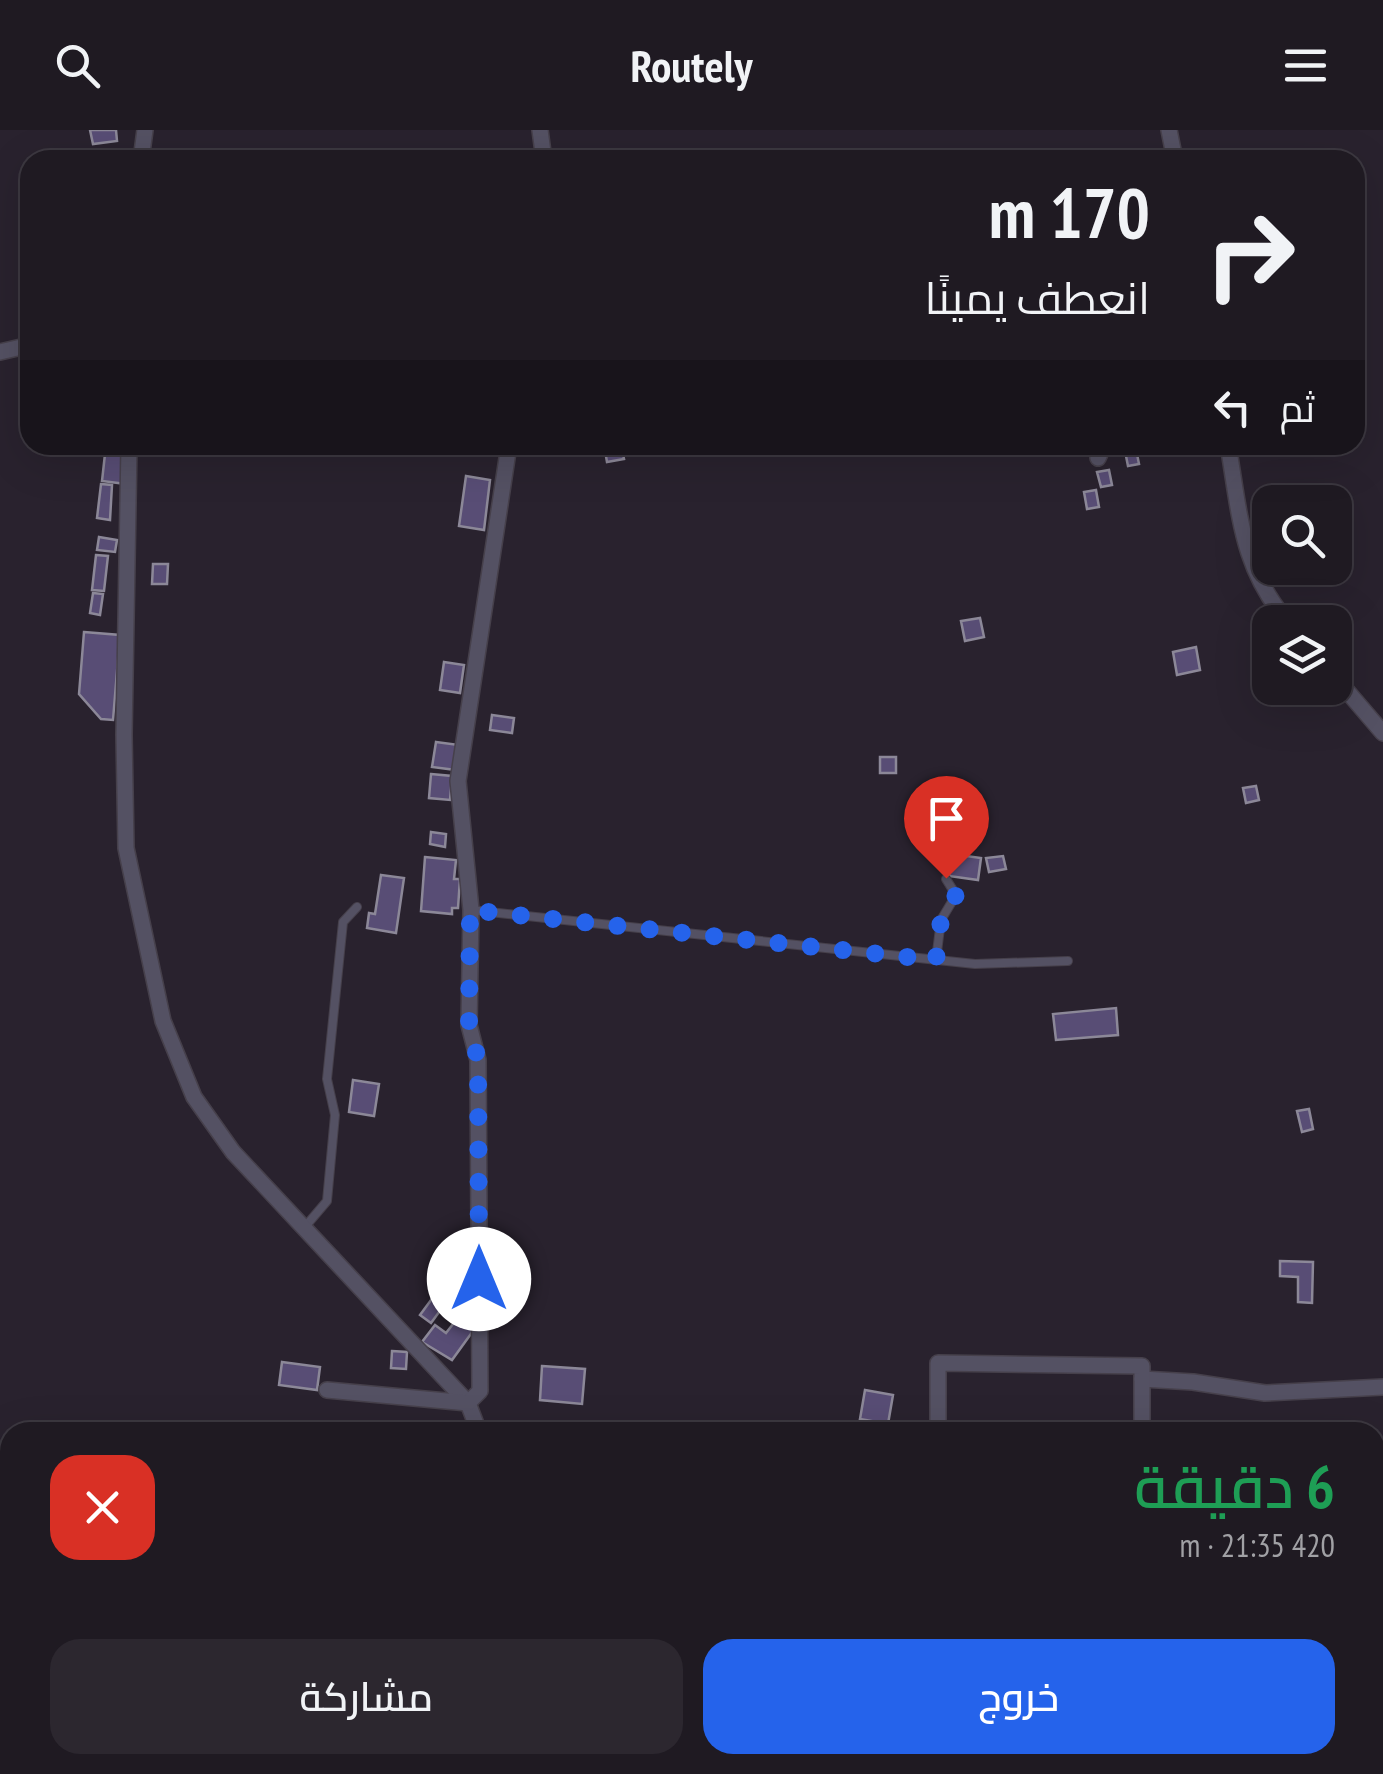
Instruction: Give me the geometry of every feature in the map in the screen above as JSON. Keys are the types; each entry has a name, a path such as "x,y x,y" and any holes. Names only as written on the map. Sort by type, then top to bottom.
{"street":[{"path":"130,455 124,735 126,848 162,1020 194,1097 233,1152 468,1403 475,1422"},
{"path":"468,1403 480,1391 478,1060 469,1025 470,910 458,781 507,455"},
{"path":"1230,455 1248,559 1274,605"},
{"path":"1352,697 1383,733"},
{"path":"938,1422 938,1363 1142,1366 1142,1422"},
{"path":"1142,1379 1265,1393 1383,1388"},
{"path":"328,1390 468,1403"}],"lane":[{"path":"936,960 941,920 956,895 946,878"},
{"path":"304,1228 327,1201 334,1115 327,1079 343,922 357,907"},
{"path":"470,910 975,964 1068,960"}],"building":[{"path":"90,130 116,130 117,141 93,144"},
{"path":"105,455 127,455 126,484 102,481"},
{"path":"606,455 623,455 624,459 607,462"},
{"path":"1126,455 1137,455 1139,464 1128,466"},
{"path":"1109,470 1112,485 1101,487 1097,472"},
{"path":"466,476 490,480 484,530 459,526"},
{"path":"101,484 112,485 110,520 97,518"},
{"path":"1096,490 1099,507 1087,509 1084,492"},
{"path":"99,537 117,540 115,552 97,550"},
{"path":"96,555 108,556 104,591 92,590"},
{"path":"153,564 168,564 167,584 152,584"},
{"path":"93,593 103,594 100,615 90,613"},
{"path":"980,618 984,637 965,641 961,621"},
{"path":"84,632 120,635 113,720 101,719 79,694"},
{"path":"1196,647 1200,670 1177,675 1173,652"},
{"path":"444,662 464,665 460,693 440,690"},
{"path":"492,715 514,718 512,733 490,730"},
{"path":"436,742 459,745 456,770 432,767"},
{"path":"880,757 896,757 896,773 880,773"},
{"path":"431,774 452,776 450,800 429,798"},
{"path":"1256,786 1259,800 1246,803 1243,788"},
{"path":"431,832 446,834 445,847 430,844"},
{"path":"952,854 981,858 978,880 949,876"},
{"path":"1003,856 1006,869 989,872 986,858"},
{"path":"425,857 456,860 454,879 460,879 458,908 452,908 452,914 421,911"},
{"path":"381,875 404,878 396,933 367,928 369,913 375,914"},
{"path":"1116,1008 1118,1035 1056,1040 1053,1014"},
{"path":"353,1080 379,1084 374,1116 349,1112"},
{"path":"1309,1109 1313,1129 1302,1132 1297,1111"},
{"path":"1280,1261 1313,1262 1312,1303 1298,1302 1298,1277 1280,1276"},
{"path":"434,1296 445,1304 431,1323 420,1315"},
{"path":"457,1319 473,1331 452,1360 422,1342 435,1325 446,1333"},
{"path":"392,1351 407,1352 406,1369 391,1368"},
{"path":"282,1362 320,1367 317,1390 279,1385"},
{"path":"542,1366 585,1369 582,1404 540,1400"},
{"path":"865,1390 893,1395 888,1422 860,1419"}],"route":[{"path":"479,1279 478,1060 469,1025 470,910 936,960 941,920 956,895 946,878"}]}
